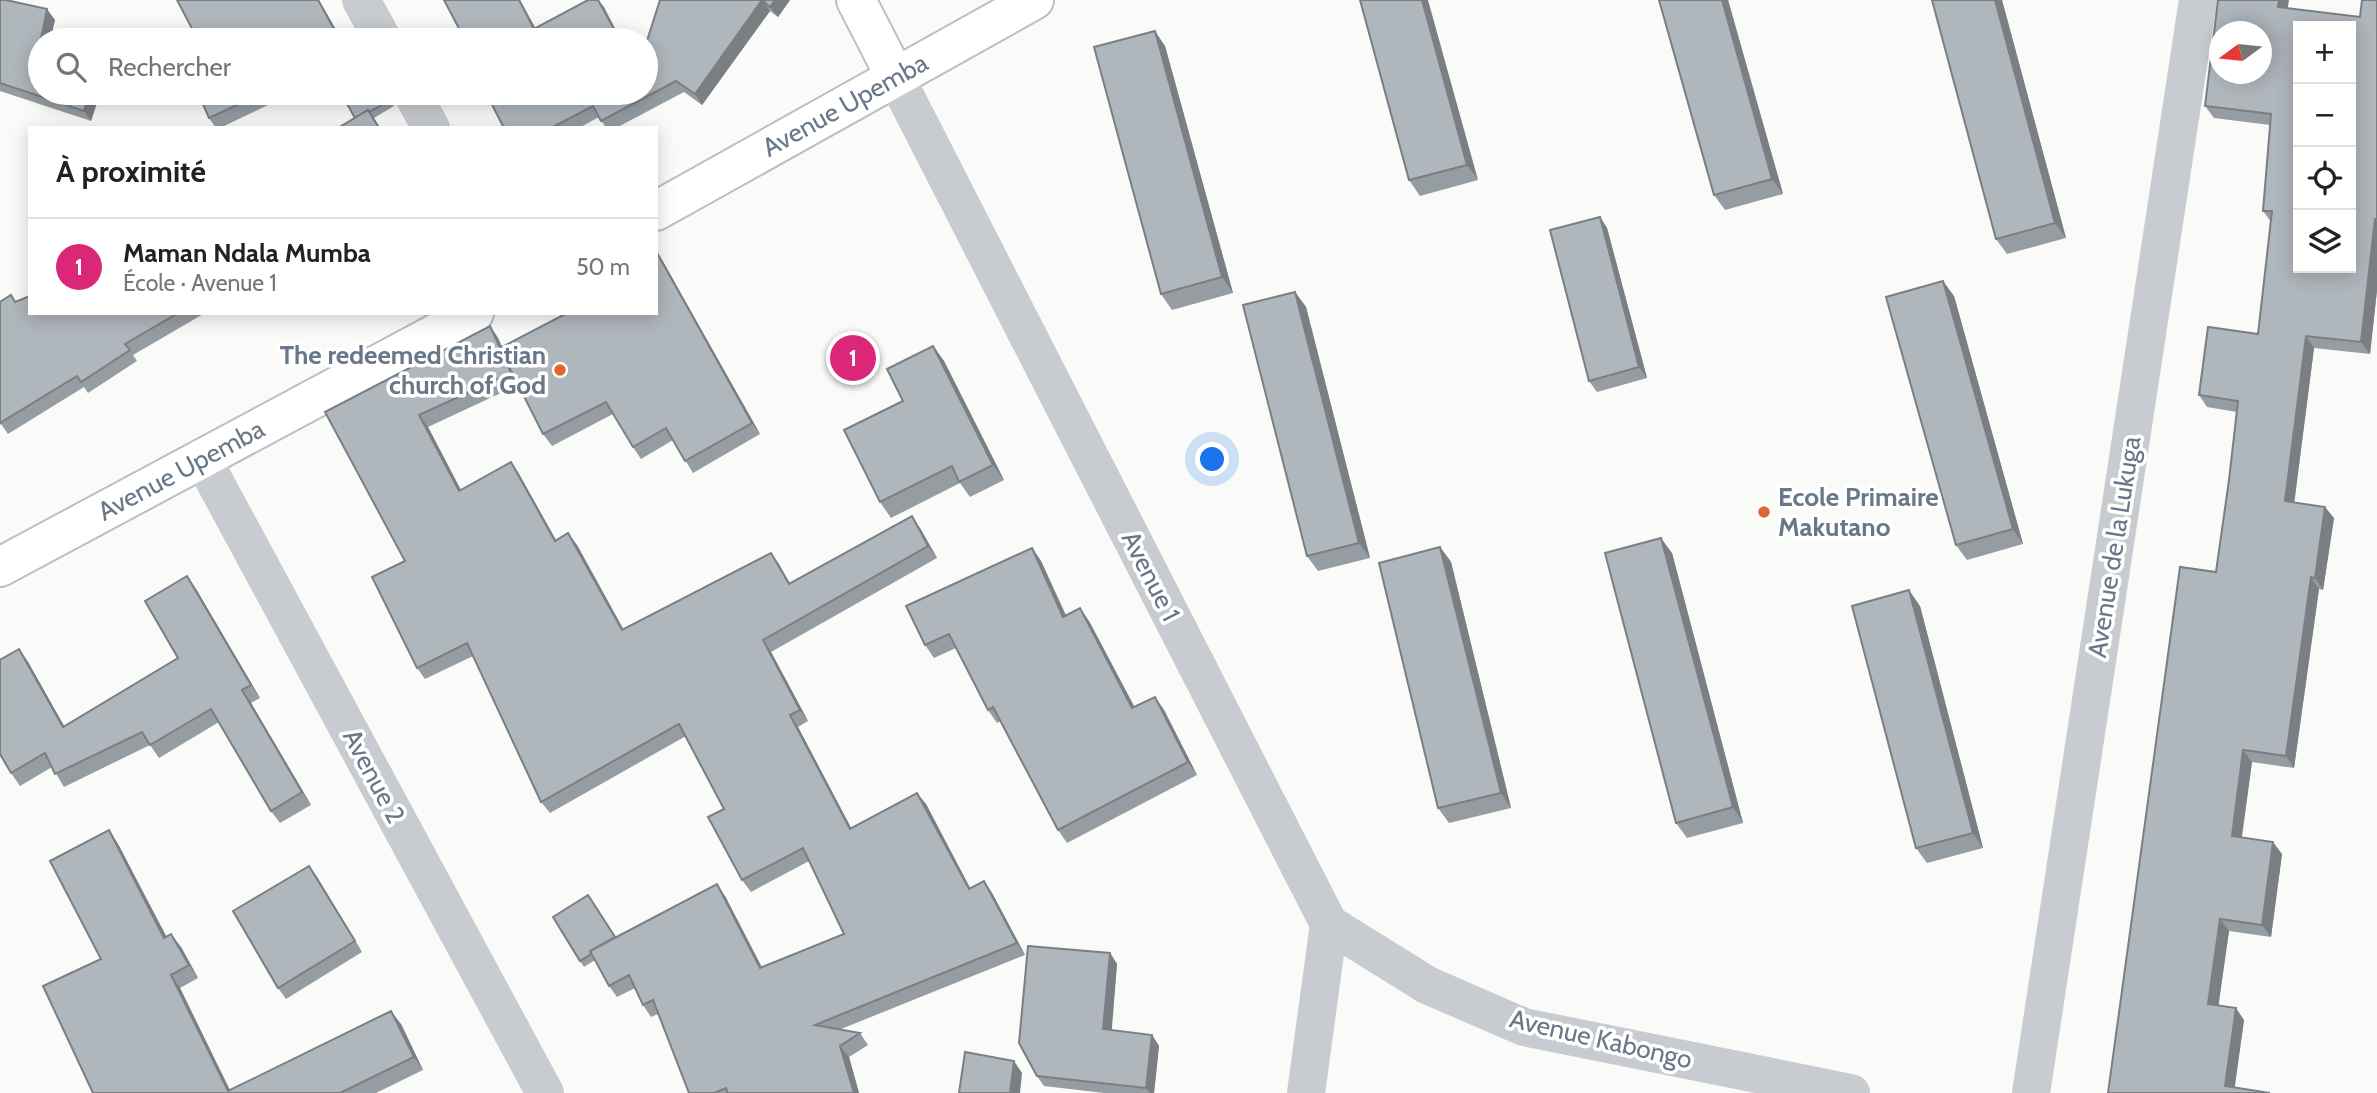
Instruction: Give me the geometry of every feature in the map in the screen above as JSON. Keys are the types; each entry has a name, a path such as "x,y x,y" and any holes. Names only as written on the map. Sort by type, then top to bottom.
{"street":[{"path":"361,0 376,28"},
{"path":"856,0 895,76"},
{"name":"Avenue Upemba","path":"658,210 1034,0"},
{"name":"Avenue de la Lukuga","path":"2031,1093 2198,0"},
{"name":"Avenue 1","path":"895,76 1329,924"},
{"path":"419,105 430,126"},
{"name":"Avenue Upemba","path":"0,567 470,315"},
{"name":"Avenue 2","path":"202,458 545,1093"},
{"path":"1306,1093 1329,924"},
{"name":"Avenue Kabongo","path":"1329,924 1427,985 1524,1027 1851,1093"}],"building":[{"path":"0,0 47,9 43,28 28,28 28,92 0,83"},
{"path":"177,0 318,0 333,28 192,28"},
{"path":"444,0 519,0 533,28 459,28"},
{"path":"588,0 598,0 613,28 536,28"},
{"path":"660,0 762,0 695,94 676,81 658,91 658,28 651,28"},
{"path":"762,0 775,0 770,7"},
{"path":"1360,0 1422,0 1467,165 1409,180"},
{"path":"1659,0 1722,0 1772,179 1714,195"},
{"path":"1932,0 1995,0 2055,223 1996,239"},
{"path":"2218,0 2279,0 2278,7 2360,17 2362,0 2377,0 2377,219 2361,342 2306,336 2285,501 2325,507 2315,578 2311,577 2286,756 2243,750 2232,836 2273,842 2262,925 2220,919 2208,1004 2236,1008 2225,1086 2270,1093 2108,1093 2180,567 2216,572 2229,480 2238,401 2199,395 2208,327 2258,334 2272,211 2263,211 2271,114 2205,106 2209,73 2209,84 2272,84 2272,21 2215,21"},
{"path":"1155,31 1222,277 1161,294 1094,47"},
{"path":"66,105 86,105 84,111"},
{"path":"203,105 237,105 209,118"},
{"path":"348,105 381,105 369,112 368,110 355,118"},
{"path":"492,105 631,105 601,121 593,106 555,126 503,126"},
{"path":"368,110 378,126 341,126"},
{"path":"1600,217 1639,367 1589,381 1550,230"},
{"path":"658,255 752,423 685,461 666,428 633,447 606,402 543,434 501,351 511,373 419,415 459,491 511,462 555,541 568,533 622,630 771,553 789,584 912,516 928,546 763,640 800,710 790,715 850,829 917,793 969,889 984,881 1017,943 815,1025 860,1033 840,1046 854,1093 728,1093 726,1088 714,1093 689,1093 653,1000 643,1005 629,975 609,986 590,951 717,884 760,968 844,934 803,848 742,880 708,817 724,809 679,724 541,802 467,643 417,668 372,577 405,561 325,412 490,326 500,348 563,315 658,315"},
{"path":"1943,281 2013,529 1956,545 1886,297"},
{"path":"1295,292 1359,543 1307,556 1243,305"},
{"path":"11,295 15,302 28,297 28,315 175,315 125,344 130,350 81,382 77,376 0,423 0,302"},
{"path":"933,346 993,465 959,482 952,466 880,502 844,430 903,401 887,369"},
{"path":"1661,538 1733,807 1676,823 1605,553"},
{"path":"1440,547 1501,793 1438,808 1379,563"},
{"path":"1032,548 1063,617 1080,608 1132,708 1155,697 1188,762 1058,830 993,707 988,710 949,634 925,645 906,606"},
{"path":"187,576 251,685 242,690 302,792 271,811 211,709 150,745 142,732 55,774 45,753 11,773 0,754 0,660 19,649 63,727 178,658 145,601"},
{"path":"1909,590 1973,833 1916,848 1852,606"},
{"path":"109,830 164,938 171,934 189,965 171,975 228,1091 391,1011 414,1057 340,1093 93,1093 43,986 101,959 50,861"},
{"path":"309,866 355,941 278,988 233,911"},
{"path":"588,895 615,937 590,951 591,954 580,961 553,917"},
{"path":"1028,946 1110,953 1103,1029 1152,1035 1146,1088 1037,1076 1019,1043"},
{"path":"965,1052 1014,1061 1010,1093 959,1093"}],"place":[{"name":"Maman Ndala Mumba","path":"853,358"},
{"name":"The redeemed Christian church of God","path":"560,370"},
{"name":"Ecole Primaire Makutano","path":"1764,512"}]}
